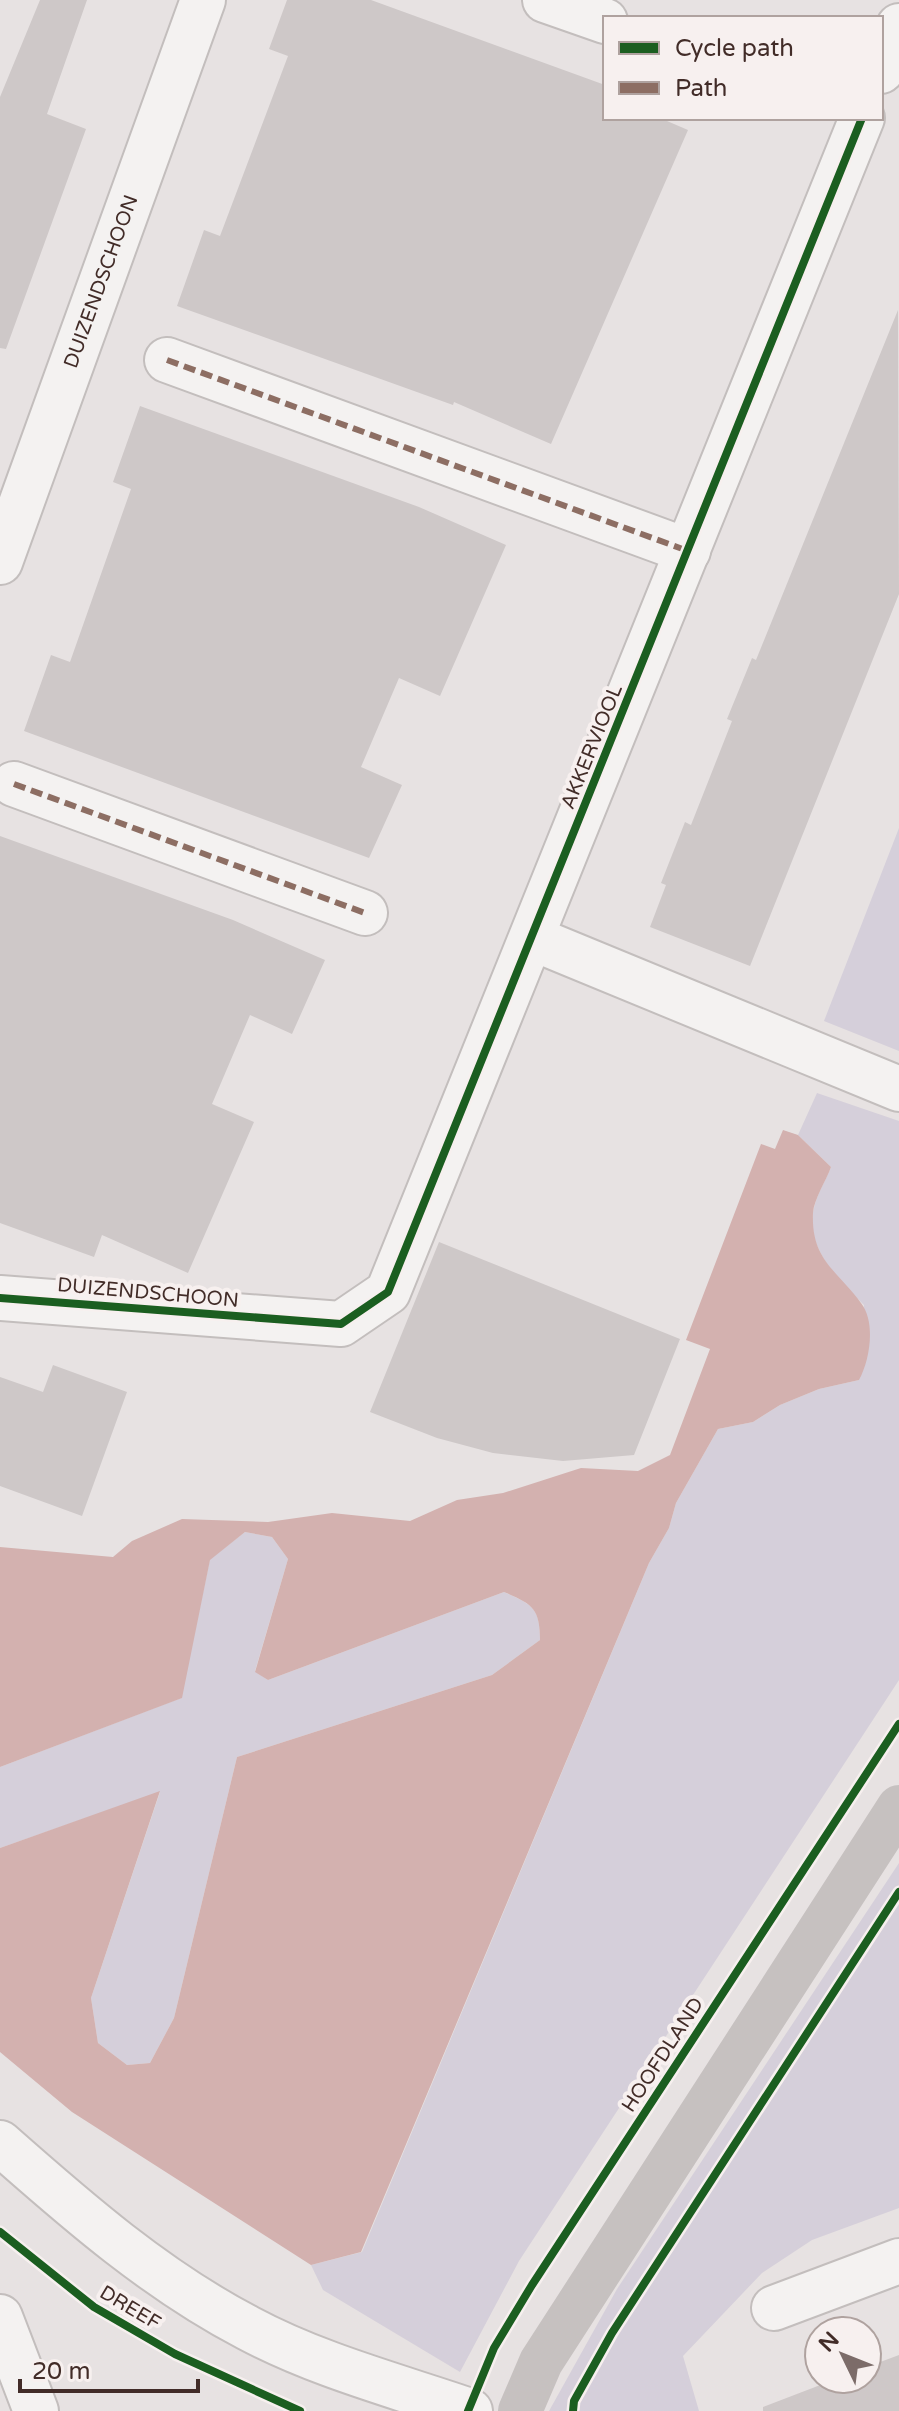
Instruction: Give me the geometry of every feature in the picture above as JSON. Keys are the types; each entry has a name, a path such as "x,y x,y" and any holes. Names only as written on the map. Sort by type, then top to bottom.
{"street":[{"name":"DUIZENDSCHOON","path":"0,562 203,0"},
{"path":"545,0 603,20"},
{"path":"883,66 899,26"},
{"name":"AKKERVIOOL","path":"294,1322 341,1324 388,1292 861,120"},
{"path":"167,360 688,551"},
{"path":"14,784 365,913"},
{"path":"532,938 899,1089"},
{"name":"DUIZENDSCHOON","path":"0,1298 294,1322"},
{"path":"520,2411 541,2362 899,1807"},
{"path":"0,2143 82,2215 200,2302 251,2330 470,2411"},
{"path":"774,2308 899,2261"},
{"path":"0,2317 36,2411"}],"shaded area":[{"path":"899,828 899,1051 824,1021"},
{"path":"817,1093 899,1121 899,1680 519,2261 460,2372 323,2290 311,2265 362,2252 649,1563 669,1528 676,1503 718,1429 753,1422 780,1405 819,1389 859,1380 864,1305 826,1262 814,1237 812,1223 815,1203 831,1167 798,1135"},
{"path":"783,1130 798,1135 831,1167 813,1213 816,1242 827,1263 866,1311 870,1341 863,1372 859,1380 819,1389 780,1405 753,1422 718,1429 676,1503 669,1528 649,1563 361,2252 311,2265 72,2112 0,2052 0,1848 160,1791 91,1998 98,2043 127,2065 150,2063 174,2018 237,1757 492,1675 540,1640 536,1614 528,1604 504,1592 268,1680 255,1672 288,1559 272,1537 245,1532 210,1560 182,1698 0,1767 0,1547 113,1557 132,1541 182,1519 268,1522 332,1513 410,1521 457,1500 503,1493 581,1468 638,1471 670,1455 710,1349 686,1340 761,1144 775,1149"},
{"path":"245,1532 272,1537 288,1559 255,1671 268,1680 504,1592 532,1608 538,1620 540,1640 492,1675 237,1757 174,2018 150,2063 127,2065 98,2043 91,1998 160,1792 0,1848 0,1767 181,1698 210,1559"},
{"path":"899,1863 899,2208 812,2240 762,2273 683,2356 699,2411 549,2411 617,2289"}],"building":[{"path":"40,0 87,0 47,114 86,129 6,349 0,348 0,97"},
{"path":"287,0 371,0 603,84 603,120 665,120 688,130 551,444 454,402 453,405 177,306 204,230 220,236 288,56 269,49"},
{"path":"898,310 899,594 750,966 650,927 666,885 661,883 685,822 691,825 732,721 727,719 752,658 756,660"},
{"path":"140,406 419,507 506,545 440,696 399,678 361,767 402,785 369,858 24,731 51,655 70,662 131,489 113,482"},
{"path":"0,836 233,920 325,960 292,1034 250,1015 212,1104 254,1122 188,1273 102,1235 94,1257 0,1223"},
{"path":"439,1242 680,1339 634,1455 563,1461 493,1453 437,1438 370,1412"},
{"path":"53,1365 127,1392 82,1516 0,1486 0,1377 43,1392"},
{"path":"899,2355 899,2411 763,2411 763,2407 803,2392 803,2395 883,2395 883,2361"}],"marked path":[{"path":"167,360 688,551"},
{"path":"14,784 365,913"}],"cycle path":[{"path":"0,1298 341,1324 388,1292 861,120"},
{"name":"HOOFDLAND","path":"468,2411 494,2348 532,2285 899,1724"},
{"path":"573,2411 574,2401 612,2333 899,1892"},
{"name":"DREEF","path":"0,2232 94,2307 175,2354 300,2411"}]}
